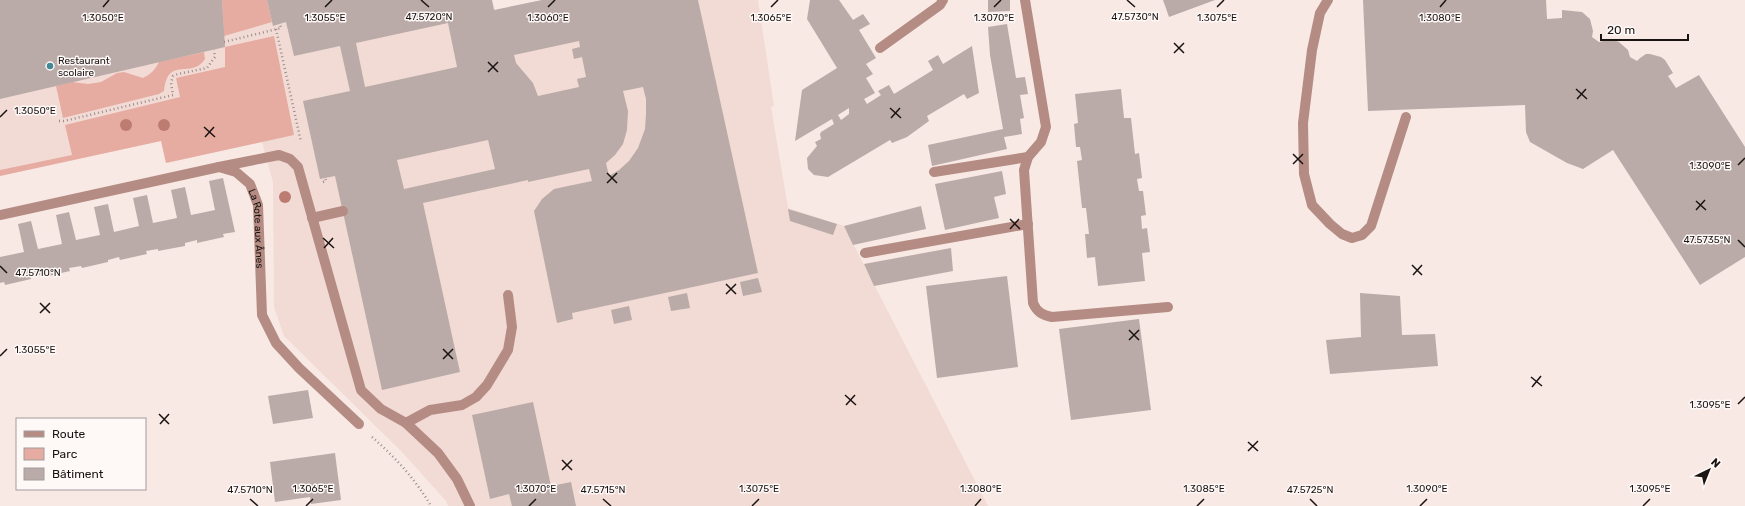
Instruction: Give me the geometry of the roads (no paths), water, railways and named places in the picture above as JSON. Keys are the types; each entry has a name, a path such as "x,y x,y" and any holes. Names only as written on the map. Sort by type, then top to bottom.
{"street":[{"path":"880,48 940,4 943,0"},
{"path":"1025,0 1046,127 1041,142 1028,157 1024,170 1033,303 1042,315 1052,317 1168,307"},
{"path":"1328,0 1320,13 1312,50 1303,123 1304,174 1312,205 1342,234 1352,238 1362,235 1371,226 1406,118"},
{"path":"0,215 279,155 290,159 298,167 361,390 381,409 406,423 438,453 456,479 470,506"},
{"path":"934,172 1028,157"},
{"name":"La Rote aux Ânes","path":"219,167 236,172 250,184 258,205 262,315 276,342 299,368 359,424"},
{"path":"312,218 343,211"},
{"path":"865,253 1028,224"},
{"path":"406,423 430,410 462,405 476,397 487,385 508,350 512,327 508,295"}],"place":[{"name":"Restaurant scolaire","path":"50,66"}]}
